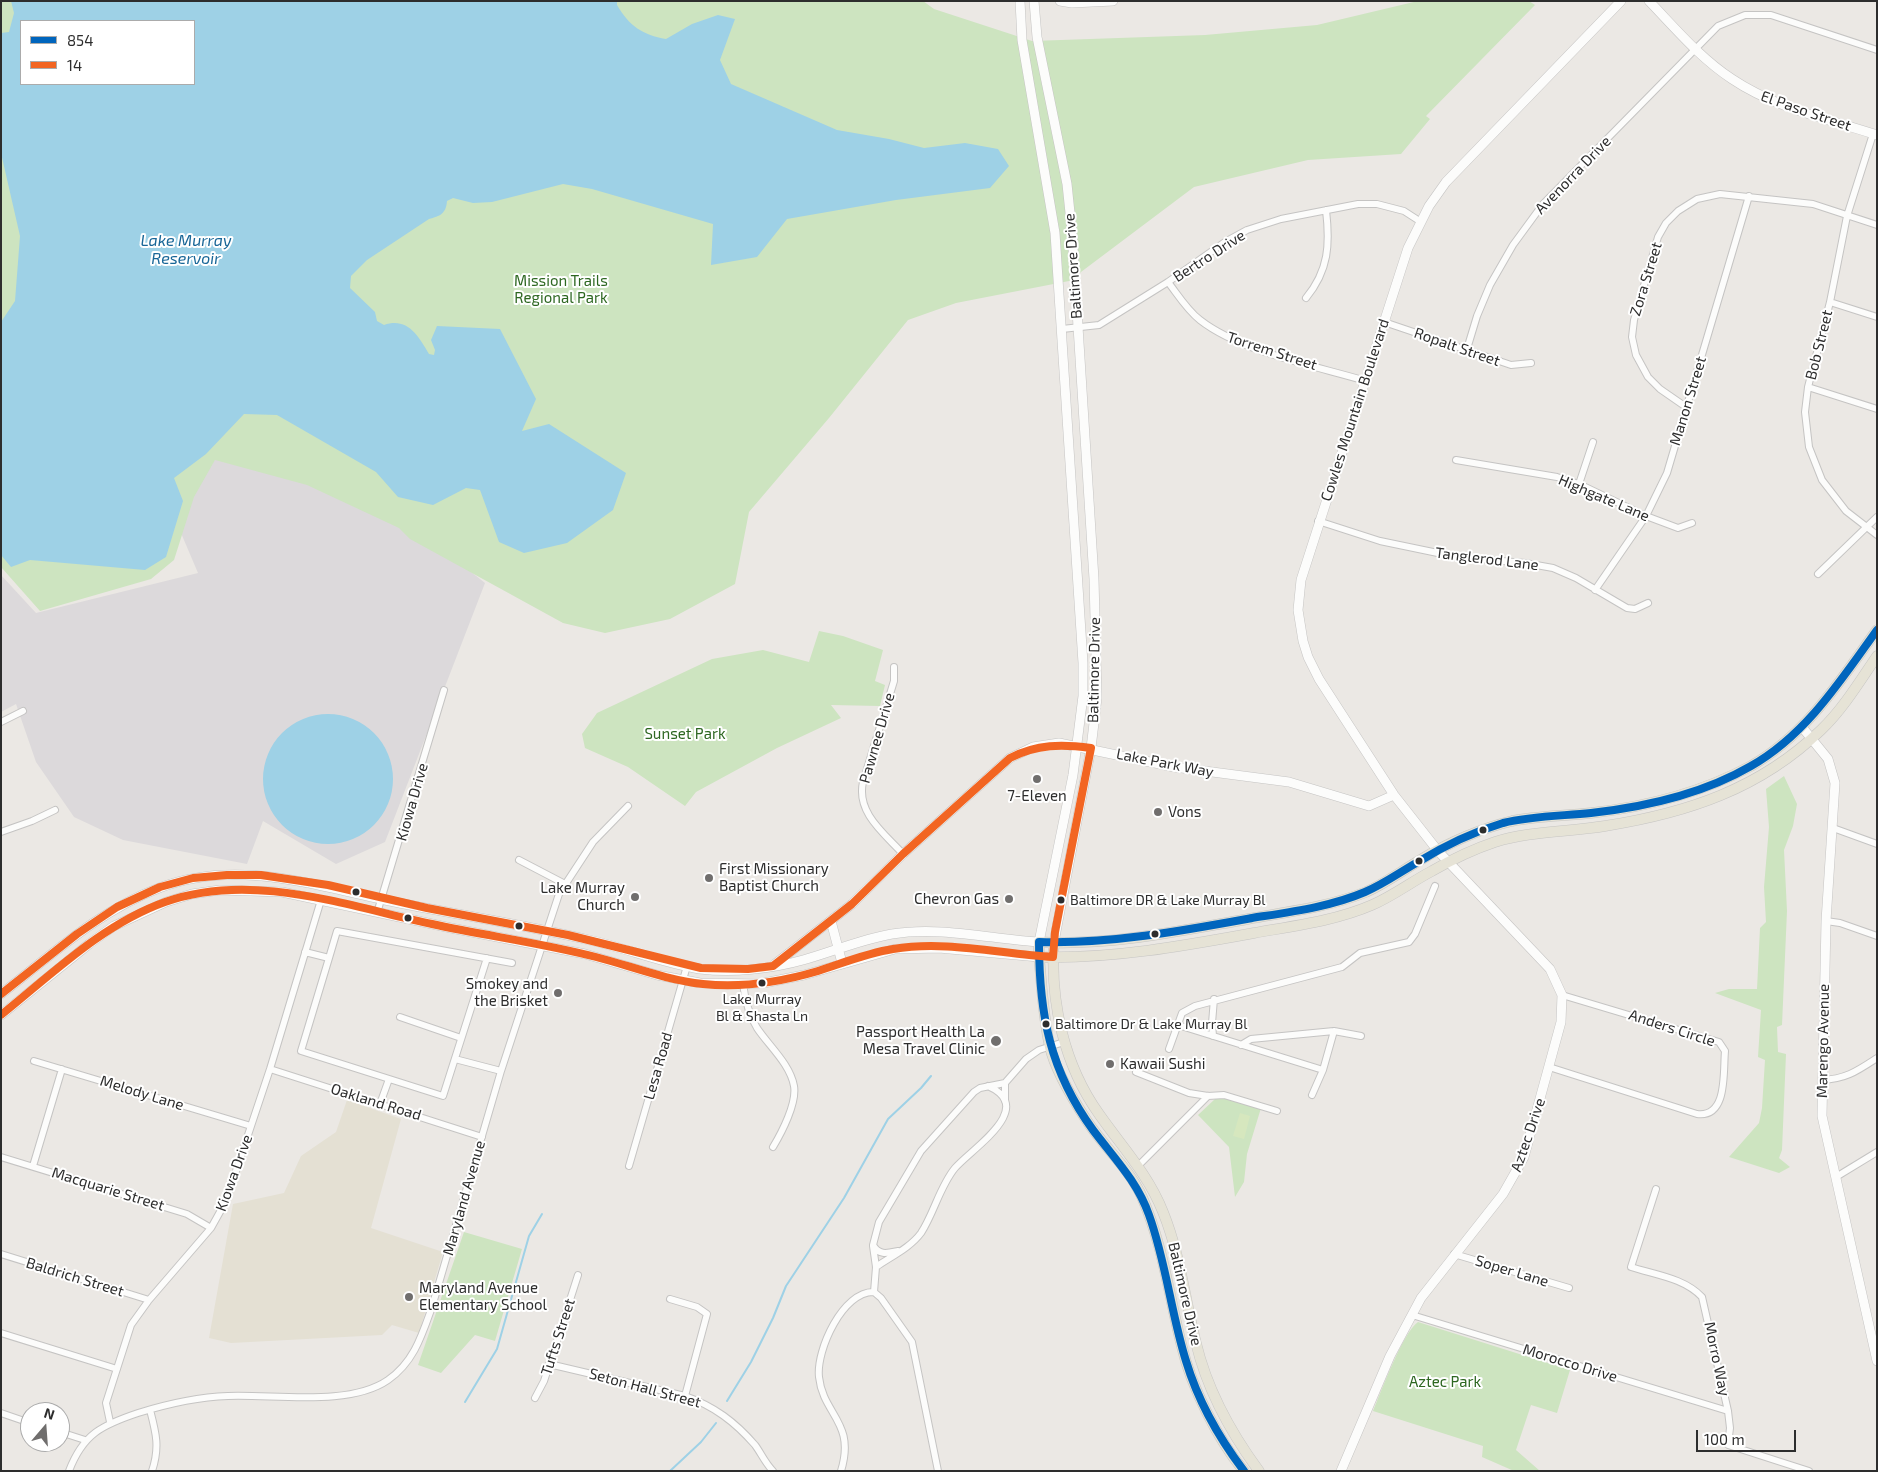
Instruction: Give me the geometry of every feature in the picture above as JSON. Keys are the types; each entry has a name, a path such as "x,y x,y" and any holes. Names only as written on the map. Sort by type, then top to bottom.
{"main road":[{"name":"Baltimore Drive","path":"1020,1 1022,40 1055,233 1083,663 1083,696 1077,746 1039,942 1038,957 1050,1048 1068,1088 1087,1122 1129,1174 1141,1196 1166,1270 1182,1347 1192,1380 1212,1420 1244,1471"},
{"name":"Baltimore Drive","path":"1034,1 1037,37 1067,184 1074,254 1098,661 1097,698 1091,748 1054,942 1053,957 1058,1017 1064,1042 1079,1081 1098,1114 1139,1165 1163,1213 1178,1258 1196,1344 1208,1382 1223,1413 1259,1471"},
{"path":"1060,1 1072,3 1111,1"},
{"name":"Cowles Mountain Boulevard","path":"1444,857 1394,795 1319,679 1303,641 1298,610 1301,580 1318,521 1366,381 1408,248 1421,222 1446,182 1621,1"},
{"name":"El Paso Street","path":"1649,1 1726,75 1761,96 1875,135"},
{"path":"1,1015 114,926 166,902 192,894 220,890 243,889 282,892 377,913 541,945 683,980 714,984 759,984 804,976 842,963 894,949 918,948 1038,957 1133,954 1296,925 1350,912 1389,898 1431,871 1444,857 1486,829 1514,821 1627,808 1697,789 1753,765 1802,727 1837,688 1877,630"},
{"path":"1,994 107,912 160,887 219,874 286,877 381,899 547,930 686,966 728,970 757,969 801,961 893,934 916,933 1039,942 1128,939 1291,911 1345,898 1382,885 1444,857 1517,836 1629,822 1686,809 1747,784 1768,772 1822,729 1849,696 1877,656"},
{"path":"1083,663 1098,661"},
{"name":"Marengo Avenue","path":"1802,727 1828,760 1834,776 1826,921 1822,1116 1877,1361"},
{"name":"Lake Park Way","path":"773,966 872,885 903,854 1010,758 1025,750 1042,745 1059,743 1091,748 1174,767 1289,782 1369,806 1394,795"},
{"path":"1740,771 1747,784"},
{"name":"Aztec Drive","path":"1341,1471 1390,1356 1421,1298 1513,1178 1524,1157 1562,1022 1562,995 1550,969 1444,857"},
{"path":"1345,898 1350,912"},
{"path":"830,921 842,963"}],"street":[{"name":"Avenorra Drive","path":"1467,349 1476,316 1490,285 1509,252 1543,204 1696,48 1724,22 1745,15 1763,14 1778,16 1877,50"},
{"name":"Bob Street","path":"1875,135 1847,216 1830,302 1808,387 1805,424 1809,447 1817,470 1839,504 1877,535"},
{"name":"Zora Street","path":"1686,408 1660,389 1648,377 1639,363 1634,346 1634,320 1658,237 1672,217 1697,199 1720,194 1812,204 1877,225"},
{"name":"Manon Street","path":"1595,590 1646,516 1667,473 1749,196"},
{"name":"Bertro Drive","path":"1062,329 1098,325 1168,282 1225,242 1248,230 1281,219 1358,204 1377,204 1404,211 1421,222"},
{"path":"1306,298 1318,283 1327,257 1329,235 1326,210"},
{"name":"Torrem Street","path":"1168,282 1199,319 1221,334 1243,344 1366,381"},
{"path":"1830,302 1877,317"},
{"name":"Ropalt Street","path":"1384,322 1511,365 1532,363"},
{"path":"1808,387 1877,409"},
{"path":"1579,484 1593,442"},
{"name":"Highgate Lane","path":"1456,460 1557,477 1579,484 1646,516 1678,528 1692,523"},
{"path":"1818,574 1877,517"},
{"name":"Tanglerod Lane","path":"1318,521 1380,541 1456,557 1544,566 1576,578 1627,608 1635,609 1648,603"},
{"name":"Pawnee Drive","path":"894,667 894,681 863,782 862,797 869,817 903,854"},
{"name":"Kiowa Drive","path":"377,913 444,690"},
{"path":"1,722 23,711"},
{"name":"Maryland Avenue","path":"70,1471 76,1452 85,1440 110,1422 150,1410 194,1399 227,1396 354,1395 381,1385 397,1374 415,1351 432,1307 501,1071 541,945 565,884 593,842 628,806"},
{"path":"1,832 32,821 55,810"},
{"path":"1832,828 1877,844"},
{"path":"519,860 565,884"},
{"path":"1169,1049 1182,1013 1214,999 1342,967 1360,953 1409,942 1415,934 1435,886"},
{"name":"Kiowa Drive","path":"110,1422 106,1403 131,1325 149,1300 211,1228 234,1181 270,1069 320,900"},
{"path":"1826,921 1840,922 1877,936"},
{"path":"487,958 443,1096 301,1050 337,931 487,958 512,963"},
{"path":"305,952 329,958"},
{"name":"Lesa Road","path":"629,1166 686,966"},
{"path":"744,984 749,1008 757,1027 789,1073 794,1085 787,1121 773,1147"},
{"name":"Anders Circle","path":"1549,1068 1697,1114 1710,1113 1719,1104 1725,1051 1719,1042 1562,995"},
{"path":"1213,1036 1214,999"},
{"path":"400,1017 462,1038"},
{"path":"1178,1025 1323,1070"},
{"path":"1241,1045 1251,1038 1334,1031 1361,1036"},
{"path":"1312,1095 1323,1070 1334,1031"},
{"path":"874,1292 876,1268 874,1245 879,1222 921,1151 974,1092 987,1086 1005,1083 1026,1059 1039,1050 1064,1042"},
{"path":"455,1058 501,1071"},
{"path":"1822,1080 1839,1080 1849,1076 1877,1058"},
{"name":"Melody Lane","path":"34,1061 251,1126"},
{"path":"33,1166 62,1069"},
{"name":"Oakland Road","path":"270,1069 482,1137"},
{"path":"1136,1072 1189,1093 1208,1096 1224,1095 1277,1111"},
{"path":"380,1104 389,1079"},
{"path":"876,1268 898,1251 910,1245 920,1233 954,1169 996,1130 1004,1118 1005,1083"},
{"path":"987,1086 998,1091 1005,1102"},
{"path":"1139,1165 1208,1096"},
{"path":"1836,1177 1877,1152"},
{"name":"Macquarie Street","path":"1,1157 187,1214 211,1228"},
{"name":"Morro Way","path":"1656,1189 1632,1267 1682,1282 1693,1287 1702,1297 1728,1411 1730,1428 1728,1445 1809,1471"},
{"path":"874,1245 882,1253 898,1251"},
{"name":"Baldrich Street","path":"1,1254 149,1300"},
{"name":"Soper Lane","path":"1454,1254 1569,1288"},
{"name":"Tufts Street","path":"535,1398 549,1364 578,1275"},
{"path":"841,1471 844,1455 843,1432 820,1384 819,1364 842,1309 864,1292 874,1292 881,1298 912,1342 938,1471"},
{"path":"670,1300 697,1307 707,1314 685,1396"},
{"name":"Morocco Drive","path":"1412,1315 1728,1411"},
{"path":"1,1333 117,1369"},
{"name":"Seton Hall Street","path":"549,1364 685,1396 705,1403 732,1421 756,1446 772,1471"},
{"path":"150,1410 156,1435 157,1454 152,1471"},
{"path":"1,1414 20,1420"},
{"path":"70,1435 85,1440"}],"shaded area":[{"path":"222,450 406,520 485,583 385,842 336,864 263,821 247,864 123,840 74,817 36,762 16,704 1,712 1,575 36,613 198,573 181,533 194,487"},
{"path":"347,1100 401,1119 371,1228 443,1252 419,1333 392,1325 382,1335 231,1343 209,1338 233,1204 284,1193 301,1156 336,1132"}],"green space":[{"name":"Mission Trails Regional Park","path":"1,1 923,1 934,9 1032,41 1205,35 1317,25 1418,1 1529,1 1535,5 1426,116 1430,119 1401,154 1308,160 1194,187 1069,281 956,303 908,320 829,418 749,512 735,584 670,619 605,633 563,623 410,539 399,528 307,485 215,460 194,497 174,560 151,579 40,611 1,567"},
{"name":"Sunset Park","path":"819,631 843,636 883,650 875,681 885,685 880,706 831,705 841,718 777,748 696,792 685,806 628,767 585,748 582,734 597,713 712,659 763,650 809,662"},
{"path":"1784,776 1797,804 1793,826 1784,850 1787,911 1782,1025 1777,1027 1778,1052 1786,1054 1782,1150 1779,1158 1790,1167 1779,1173 1729,1157 1759,1123 1762,1108 1765,1060 1758,1057 1761,1010 1715,993 1729,989 1757,989 1760,928 1766,922 1764,887 1769,827 1766,789"},
{"path":"1215,1099 1226,1099 1261,1108 1247,1154 1244,1182 1235,1197 1229,1147 1198,1115"},
{"path":"1240,1113 1250,1116 1244,1139 1233,1136"},
{"path":"464,1232 522,1249 495,1341 475,1335 441,1373 418,1365"},
{"name":"Aztec Park","path":"1418,1322 1570,1370 1557,1413 1531,1405 1516,1450 1540,1471 1514,1471 1482,1457 1483,1446 1373,1411 1399,1350 1412,1328"}],"water":[{"name":"Lake Murray Reservoir","path":"11,1 617,1 617,5 626,19 637,28 650,35 666,39 692,24 718,15 735,19 720,60 731,84 837,130 889,139 924,148 965,143 998,149 1009,166 990,188 896,200 787,219 757,257 711,265 713,224 592,189 563,184 492,202 473,203 453,198 447,201 442,214 429,219 367,260 351,276 350,288 375,312 377,321 384,325 399,323 411,329 421,340 429,354 434,355 435,350 431,340 437,326 500,329 536,399 522,431 549,424 626,473 613,510 567,543 524,553 499,542 480,490 466,488 433,505 398,497 376,472 277,415 244,414 206,454 174,478 183,501 166,557 145,570 30,560 11,567 1,555 1,322 15,301 20,236 1,153 1,33 9,32 14,13"},
{"path":"328,714 341,715 353,719 374,733 388,754 392,766 392,792 388,804 374,825 353,839 341,843 328,844 315,843 303,839 282,825 268,804 264,792 263,779 264,766 268,754 282,733 303,719 315,715"}],"waterway":[{"path":"727,1401 751,1362 773,1318 786,1286 844,1198 888,1119 931,1076"},
{"path":"465,1402 497,1349 529,1236 542,1214"},
{"path":"670,1471 701,1442 716,1423"}],"transit line":[{"name":"854","path":"1244,1471 1210,1419 1191,1376 1181,1343 1160,1251 1144,1203 1132,1181 1078,1108 1057,1064 1050,1041 1041,993 1039,942 1093,941 1146,936 1324,905 1372,889 1448,845 1503,823 1632,807 1694,792 1733,776 1751,766 1789,739 1806,723 1836,687 1877,630"},
{"name":"14","path":"1,994 77,934 117,907 160,887 193,878 227,875 261,875 328,885 427,908 568,935 701,968 748,969 773,966 852,904 903,854 1010,758 1020,753 1050,746 1091,748 1055,932 1053,957 953,947 913,947 874,953 818,971 776,981 747,985 703,984 662,976 576,952 432,924 333,901 265,891 231,890 198,893 165,902 142,911 120,923 79,951 1,1015"}],"place":[{"name":"7-Eleven","path":"1037,779"},
{"name":"Vons","path":"1158,812"},
{"name":"First Missionary Baptist Church","path":"709,878"},
{"name":"Lake Murray Church","path":"635,897"},
{"name":"Chevron Gas","path":"1009,899"},
{"name":"Baltimore DR & Lake Murray Bl","path":"1061,900"},
{"name":"Lake Murray Bl & Shasta Ln","path":"762,983"},
{"name":"Smokey and the Brisket","path":"558,993"},
{"name":"Baltimore Dr & Lake Murray Bl","path":"1046,1024"},
{"name":"Passport Health La Mesa Travel Clinic","path":"996,1041"},
{"name":"Kawaii Sushi","path":"1110,1064"},
{"name":"Maryland Avenue Elementary School","path":"409,1297"}]}
